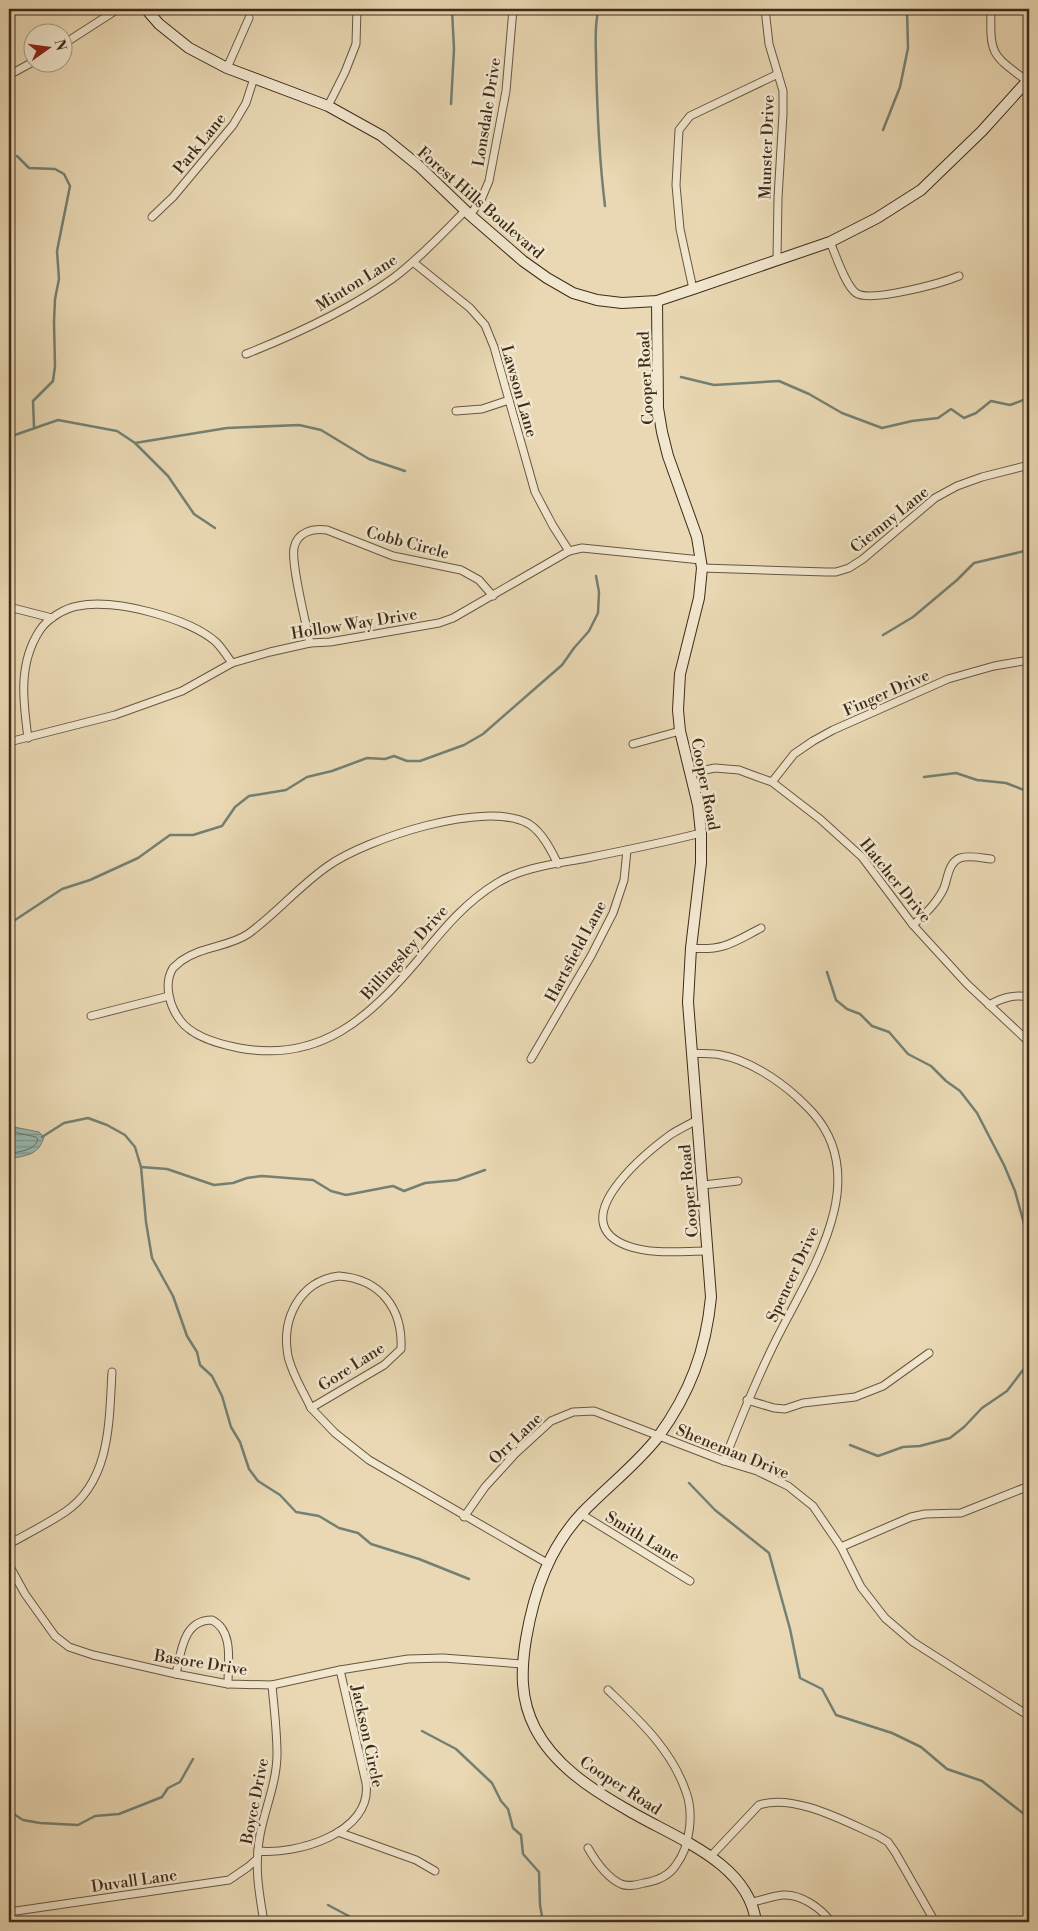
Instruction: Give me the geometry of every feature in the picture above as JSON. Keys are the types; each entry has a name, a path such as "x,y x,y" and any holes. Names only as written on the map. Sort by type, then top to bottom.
{"street":[{"path":"72,39 118,9"},
{"name":"Forest Hills Boulevard","path":"146,9 159,24 189,48 227,68 328,106 382,136 419,166 468,213 523,261 547,278 573,293 596,300 622,303 657,301 830,242 877,218 921,190 982,131 1028,80"},
{"path":"328,106 356,44 357,9"},
{"name":"Lonsdale Drive","path":"468,213 481,200 489,181 506,91 513,9"},
{"name":"Munster Drive","path":"765,9 769,44 782,91 783,114 778,198 777,259"},
{"path":"991,9 992,49 999,60 1028,80"},
{"path":"227,68 249,18"},
{"path":"9,75 22,68"},
{"path":"693,289 680,229 676,185 679,130 690,116 778,74"},
{"name":"Park Lane","path":"152,217 173,197 233,125 246,103 254,78"},
{"name":"Minton Lane","path":"246,354 320,321 391,279 468,213"},
{"path":"830,242 846,280 858,295 870,296 928,286 959,276"},
{"name":"Lawson Lane","path":"413,262 470,308 485,324 494,347 535,492 569,551"},
{"name":"Cooper Road","path":"657,301 658,408 668,456 697,537 701,564 701,582 695,615 680,674 678,710 680,731 701,832 701,863 691,948 688,1002 711,1297 705,1341 692,1378 658,1436 640,1457 581,1514 547,1563 530,1611 522,1664 525,1704 530,1719 537,1732 568,1770 626,1810 710,1857 735,1878 752,1902 756,1922"},
{"path":"456,411 482,409 509,400"},
{"name":"Ciemny Lane","path":"701,564 836,572 849,568 863,559 935,498 957,486 982,477 1029,465"},
{"name":"Cobb Circle","path":"310,643 296,574 294,549 302,534 310,531 318,529 327,530 393,556 461,570 479,580 493,596"},
{"name":"Hollow Way Drive","path":"9,742 115,716 182,691 232,663 270,652 310,643 340,641 439,623 454,618 569,551 582,548 701,564"},
{"path":"28,738 22,682 26,663 40,629 52,618 77,606 95,604 156,613 204,634 216,642 232,663"},
{"path":"9,607 52,618"},
{"name":"Finger Drive","path":"772,782 794,754 833,730 948,679 994,666 1029,660"},
{"path":"633,744 680,731"},
{"name":"Hatcher Drive","path":"690,773 715,768 739,770 772,782 840,836 862,857 914,925 967,984 1029,1042"},
{"path":"91,1016 168,996 169,980 173,967 198,951 245,936 330,864 351,852 398,833 478,816 504,817 523,821 532,826 544,840 558,864"},
{"name":"Billingsley Drive","path":"168,996 181,1022 191,1031 224,1045 266,1051 308,1046 341,1032 364,1016 399,981 450,921 468,904 499,882 516,875 558,864 701,832"},
{"name":"Hartsfield Lane","path":"531,1059 591,956 613,913 624,880 627,850"},
{"path":"914,925 928,912 943,890 952,864 958,859 966,857 991,859"},
{"path":"691,948 710,950 725,947 761,928"},
{"path":"989,1005 1011,996 1029,998"},
{"name":"Spencer Drive","path":"691,1053 722,1055 744,1062 792,1092 814,1114 830,1140 838,1168 833,1216 820,1256 747,1400 724,1461"},
{"path":"697,1120 662,1141 622,1179 605,1202 602,1216 610,1234 627,1246 657,1251 708,1251"},
{"path":"703,1185 738,1181"},
{"name":"Gore Lane","path":"312,1408 384,1365 401,1349 402,1335 394,1308 385,1296 371,1285 353,1277 339,1276 326,1278 304,1292 290,1313 286,1340 288,1356 292,1371 312,1408 335,1433 369,1460 464,1517 547,1563"},
{"path":"747,1400 774,1408 785,1409 803,1403 855,1397 883,1386 928,1353"},
{"path":"9,1544 67,1511 87,1491 101,1466 108,1430 112,1372"},
{"name":"Orr Lane","path":"464,1517 485,1487 515,1454 551,1420 573,1412 594,1411 658,1436"},
{"name":"Sheneman Drive","path":"658,1436 724,1461 757,1471 788,1486 813,1506 841,1547 861,1587 885,1618 913,1642 1029,1716"},
{"path":"841,1547 911,1517 925,1514 961,1513 1029,1486"},
{"name":"Smith Lane","path":"581,1514 690,1581"},
{"name":"Basore Drive","path":"9,1565 25,1594 56,1636 69,1647 93,1655 176,1674 228,1684 272,1685 340,1670 408,1659 443,1658 522,1664"},
{"path":"176,1674 184,1639 190,1628 198,1622 212,1620 223,1628 226,1635 228,1643 228,1684"},
{"name":"Jackson Circle","path":"257,1855 286,1851 313,1844 338,1832 354,1820 361,1810 367,1793 340,1670"},
{"name":"Boyce Drive","path":"264,1922 256,1880 260,1835 272,1788 277,1754 272,1685"},
{"path":"588,1848 598,1864 622,1885 657,1880 676,1865 686,1842 691,1819 687,1792 674,1766 650,1731 608,1690"},
{"path":"710,1857 759,1805 769,1802 797,1804 878,1836 888,1842 935,1922"},
{"path":"338,1832 416,1860 434,1870"},
{"name":"Duvall Lane","path":"9,1912 229,1880 248,1868 257,1855"},
{"path":"752,1902 781,1895 800,1898 815,1906 831,1922"}],"water":[{"path":"9,1126 39,1132 44,1137 39,1148 31,1154 9,1159"}],"waterway":[{"path":"451,104 454,49 452,9"},
{"path":"599,9 596,21 597,96 605,206"},
{"path":"883,130 900,87 908,48 907,9"},
{"path":"17,156 29,168 55,169 64,174 70,186 57,251 59,279 55,299 55,366 53,381 33,401 34,427"},
{"path":"681,377 714,385 779,381 809,394 842,413 882,428 912,421 938,418 951,409 964,418 976,413 991,401 1010,405 1029,398"},
{"path":"9,437 58,420 117,431 135,443 227,428 299,425 321,430 369,459 405,471"},
{"path":"135,443 168,476 194,514 215,528"},
{"path":"883,635 913,617 974,563 1029,550"},
{"path":"9,924 62,889 90,880 138,858 170,835 193,835 222,826 235,807 249,796 286,790 307,777 332,771 367,758 385,759 394,756 407,761 420,761 464,745 483,734 562,665 589,631 598,613 599,592 596,576"},
{"path":"924,777 956,773 977,780 1006,783 1029,792"},
{"path":"827,972 836,1000 847,1009 860,1014 872,1026 889,1032 908,1054 931,1066 946,1081 960,1091 977,1113 1015,1191 1029,1242"},
{"path":"42,1137 64,1123 88,1118 107,1125 125,1135 135,1147 141,1167 146,1222 152,1258 173,1296 187,1336 197,1352 200,1365 212,1376 222,1396 231,1427 240,1442 249,1469 258,1481 280,1495 296,1512 319,1516 339,1528 358,1533 371,1544 419,1559 469,1579"},
{"path":"141,1167 167,1169 214,1185 233,1183 247,1178 262,1176 313,1180 331,1191 346,1195 393,1186 404,1191 425,1183 457,1180 485,1170"},
{"path":"850,1445 878,1456 903,1447 920,1446 950,1438 964,1427 982,1408 1007,1391 1029,1362"},
{"path":"689,1483 715,1510 769,1553 790,1629 800,1678 822,1689 836,1715 892,1733 921,1747 947,1769 982,1781 1029,1818"},
{"path":"422,1731 456,1749 492,1783 501,1801 508,1809 513,1828 521,1835 523,1854 539,1872 540,1905 543,1922"},
{"path":"9,1811 23,1820 78,1825 95,1816 119,1814 162,1797 168,1788 180,1782 193,1759"},
{"path":"328,1905 360,1922"}]}
